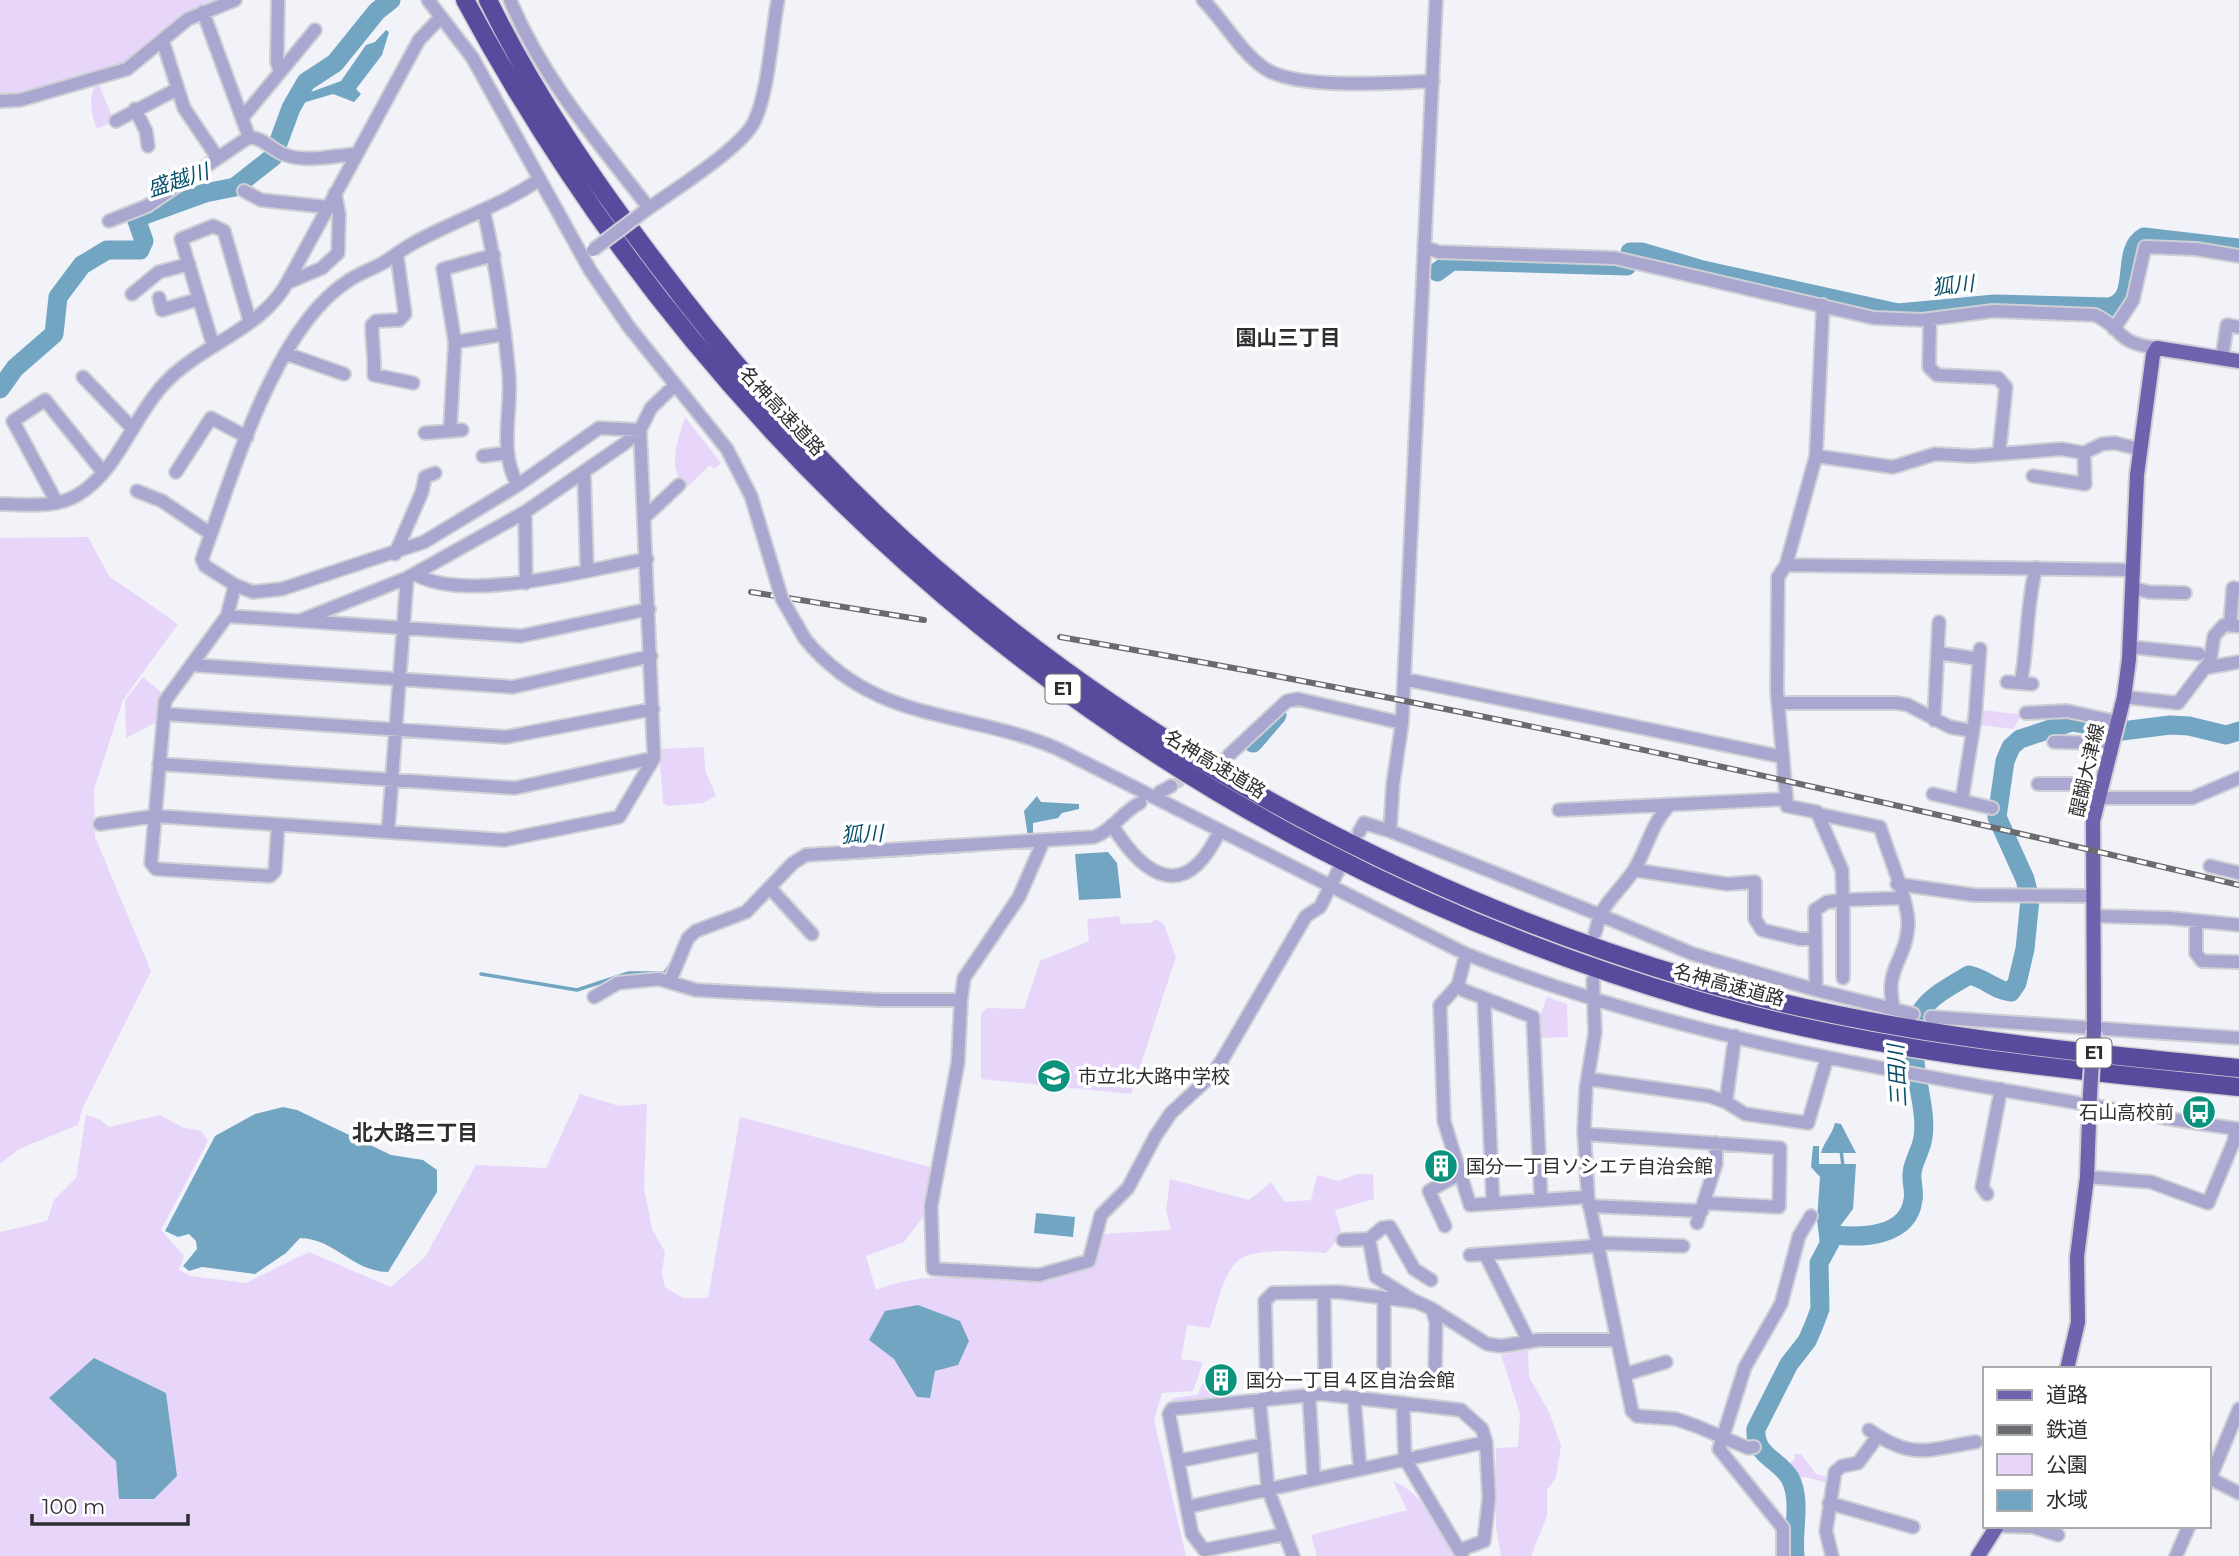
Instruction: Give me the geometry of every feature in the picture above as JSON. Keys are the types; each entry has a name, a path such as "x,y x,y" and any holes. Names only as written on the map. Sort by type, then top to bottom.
{"highway":[{"name":"名神高速道路","path":"465,0 538,127 602,225 724,380 851,513 920,578 1051,681 1129,737 1217,792 1329,854 1417,897 1616,975 1702,1002 1811,1029 1907,1030"},
{"name":"名神高速道路","path":"488,0 509,44 618,213 726,352 846,483 931,565 1066,672 1221,774 1369,853 1472,902 1585,945 1700,981 1907,1030 2022,1065 2239,1087"},
{"name":"名神高速道路","path":"1950,1045 2239,1068"}],"main road":[{"path":"2157,348 2239,361"},
{"name":"醍醐大津線","path":"2068,1367 2077,1332 2077,1257 2087,1177 2094,1029 2093,821 2124,697 2130,647 2139,450 2151,363 2157,348"},
{"path":"1978,1556 1996,1528"}],"street":[{"path":"0,102 20,100 127,69 188,19 235,0"},
{"path":"278,0 277,62 280,72"},
{"path":"428,0 472,57 540,179 588,254 629,327 736,465 751,496 782,599 805,639 841,675 880,699 919,712 1003,729 1043,743 1466,954 1531,980 1735,1036 1827,1058 2001,1090 2089,1099 2237,1129 2208,1203 2151,1182 2087,1177"},
{"path":"510,0 523,30 567,104 646,211"},
{"path":"588,254 736,144 752,125 759,107 778,0"},
{"path":"1203,0 1254,60 1278,76 1302,82 1433,81"},
{"path":"1390,831 1392,784 1402,723 1436,0"},
{"path":"203,12 249,137"},
{"path":"0,504 57,503 80,494 103,472 164,384 213,345 268,308 287,283 419,40 441,17"},
{"path":"243,117 315,30"},
{"path":"163,42 184,108 217,157"},
{"path":"116,121 177,89"},
{"path":"135,109 146,131 148,146"},
{"path":"109,220 147,206 249,137 264,139 277,151 315,158 355,154"},
{"path":"540,179 484,212 411,244 397,255 337,288 304,322 247,437 202,559 205,566 235,585 253,592 282,589 395,554 424,542 518,485 599,428 640,430"},
{"path":"244,191 261,200 327,207"},
{"path":"287,283 301,280 322,268 338,253 341,240 335,193"},
{"path":"484,212 494,256 505,334 510,397 506,453 518,485"},
{"path":"213,345 181,239 213,226 224,232 250,322"},
{"path":"1424,247 1445,253 1615,258 1874,318 1930,319 1993,312 2095,316 2128,343 2157,348"},
{"path":"2114,329 2133,300 2145,247 2196,249 2239,256"},
{"path":"397,255 405,314 399,320 376,321 372,326 372,345 376,351 374,375 413,383"},
{"path":"425,433 456,431 455,342 443,269 494,256"},
{"path":"132,294 159,272 188,264"},
{"path":"322,268 337,288"},
{"path":"159,298 162,310 199,299"},
{"path":"1824,305 1815,456 1786,565 1778,577 1779,703 1786,799 1787,806 1880,827 1907,910 1909,926 1904,947 1892,972 1889,992 1894,1009 1907,1030"},
{"path":"1930,319 1929,367 1937,375 1998,378 2006,387 1999,454"},
{"path":"2222,358 2227,325 2239,327"},
{"path":"455,342 505,334"},
{"path":"287,354 344,374"},
{"path":"83,377 132,428"},
{"path":"299,621 411,576 525,512 640,430 651,408 674,386"},
{"path":"57,503 13,421 45,400 103,472"},
{"path":"176,472 211,418 247,437"},
{"path":"100,824 155,816 504,840 619,817 654,758 646,516 640,430"},
{"path":"1815,456 1893,467 1935,454 1999,454 2062,449 2084,453 2102,444 2115,443 2139,450"},
{"path":"483,456 506,453"},
{"path":"2033,476 2085,484 2084,453"},
{"path":"584,472 587,570"},
{"path":"395,554 422,492 425,477 435,473"},
{"path":"646,516 679,485"},
{"path":"137,491 162,501 211,534"},
{"path":"525,512 526,583"},
{"path":"411,576 428,582 516,586 647,559"},
{"path":"1786,565 2133,570"},
{"path":"2007,681 2026,683 2029,593 2036,568"},
{"path":"388,832 403,628 411,576"},
{"path":"235,585 227,616 165,701 151,863 156,869 270,876 275,871 278,825"},
{"path":"2133,588 2149,592 2185,593"},
{"path":"2124,697 2178,703 2210,661 2214,636 2224,625 2234,626 2233,588 2239,589"},
{"path":"227,616 521,636 649,609"},
{"path":"1934,720 1940,622"},
{"path":"2130,647 2190,655"},
{"path":"1938,653 1980,654 1973,731 1962,799"},
{"path":"192,665 513,687 651,656"},
{"path":"2205,667 2239,663"},
{"path":"1404,679 1783,757"},
{"path":"1229,755 1287,701 1298,699 1402,723"},
{"path":"1779,703 1908,705 1950,727 1973,731"},
{"path":"164,715 506,737 653,709"},
{"path":"2026,713 2067,711 2115,732 2104,743 2054,742"},
{"path":"159,764 515,788 654,758"},
{"path":"2038,784 2192,798 2239,778"},
{"path":"1933,794 1992,808"},
{"path":"1559,810 1786,799"},
{"path":"670,981 688,938 696,931 746,912 793,863 806,855 1094,837 1105,834 1112,824 1140,803"},
{"path":"1595,933 1609,897 1634,870 1659,816 1669,806"},
{"path":"1818,814 1842,870 1843,978"},
{"path":"1359,832 1364,823 1390,831 1693,954 1816,990 1894,1009"},
{"path":"1112,824 1140,864 1164,875 1180,874 1205,859 1220,830"},
{"path":"1044,842 1019,897 964,978 958,1062 931,1206 933,1269 1039,1275 1088,1261 1101,1215 1128,1188 1171,1113 1211,1076 1306,916 1320,907 1338,871"},
{"path":"2210,866 2239,873"},
{"path":"1634,870 1727,884 1755,882 1755,919 1762,930 1800,939 1815,939"},
{"path":"1897,884 1974,895 2028,893 2094,896"},
{"path":"771,888 812,933"},
{"path":"1816,990 1815,910 1827,902 1902,898"},
{"path":"2094,916 2239,925"},
{"path":"2196,922 2196,953 2202,961 2239,962"},
{"path":"1466,954 1458,985 1440,1005 1444,1121 1471,1205 1541,1200 1701,1212 1779,1207 1780,1148 1584,1134"},
{"path":"594,997 618,983 630,980 670,981 696,990 880,1000 961,1000"},
{"path":"1593,981 1595,1032 1584,1134 1588,1202 1632,1411 1637,1416 1676,1419 1748,1448 1754,1447"},
{"path":"1458,985 1463,990 1533,1017 1541,1200"},
{"path":"1484,998 1493,1203"},
{"path":"1931,1017 2239,1038"},
{"path":"1726,1102 1735,1036"},
{"path":"1589,1079 1709,1096 1726,1102 1745,1114 1808,1123 1827,1058"},
{"path":"1987,1194 1982,1187 2001,1090"},
{"path":"1701,1212 1716,1164 1716,1143"},
{"path":"1445,1226 1429,1191 1461,1174"},
{"path":"1783,1556 1783,1528 1721,1454 1721,1438 1745,1367 1781,1304 1799,1236 1811,1216"},
{"path":"1343,1240 1369,1239 1382,1228 1390,1227 1414,1269 1431,1280"},
{"path":"1369,1239 1376,1277 1432,1308 1487,1344 1501,1346 1529,1342 1617,1340"},
{"path":"1470,1255 1596,1244 1683,1246"},
{"path":"1485,1254 1529,1342"},
{"path":"1293,1556 1268,1489 1260,1406 1264,1399 1265,1301 1273,1293 1324,1292 1417,1302"},
{"path":"1324,1292 1325,1368"},
{"path":"1384,1299 1384,1365"},
{"path":"1432,1308 1436,1322 1434,1371"},
{"path":"1626,1374 1666,1362"},
{"path":"1309,1395 1314,1479"},
{"path":"1285,1534 1204,1549 1192,1534 1169,1415 1172,1409 1309,1395 1354,1397 1461,1410 1482,1429 1486,1442 1489,1498 1484,1541 1461,1553 1405,1459 1403,1404"},
{"path":"1354,1397 1360,1469"},
{"path":"2211,1478 2239,1409"},
{"path":"1832,1556 1826,1531 1835,1472 1842,1466 1858,1463 1874,1433 1901,1449 1920,1452 1976,1442"},
{"path":"1187,1507 1486,1442"},
{"path":"1178,1461 1264,1444"},
{"path":"2211,1480 2239,1493"},
{"path":"1829,1503 1913,1527"},
{"path":"2036,1528 2058,1535"},
{"path":"2176,1556 2188,1528"}],"green space":[{"path":"0,0 221,0 121,66 36,93 0,96"},
{"path":"98,82 114,121 97,129 91,105 92,93"},
{"path":"685,417 721,463 714,469 710,465 685,489 676,471 675,454"},
{"path":"88,537 109,576 178,624 123,700 94,789 95,837 151,971 83,1107 78,1125 19,1149 0,1164 0,538"},
{"path":"143,677 163,694 157,703 157,722 126,738 125,700"},
{"path":"1982,710 2017,714 2020,717 2013,729 1980,725"},
{"path":"704,747 705,770 716,796 703,803 668,806 663,803 659,749"},
{"path":"1119,916 1121,924 1150,923 1157,919 1164,925 1176,957 1131,1094 981,1079 981,1013 988,1008 1024,1009 1040,961 1089,941 1087,919"},
{"path":"1547,997 1567,1004 1568,1037 1539,1038 1539,1019"},
{"path":"580,1094 619,1106 647,1104 644,1188 652,1229 665,1252 662,1273 665,1287 683,1298 708,1298 740,1117 930,1167 926,1213 904,1242 866,1256 876,1290 916,1279 935,1278 1032,1282 1055,1278 1094,1264 1101,1234 1171,1230 1166,1211 1170,1179 1249,1200 1271,1182 1285,1202 1311,1200 1317,1175 1339,1181 1357,1174 1373,1174 1374,1199 1335,1210 1342,1234 1326,1253 1269,1252 1240,1259 1224,1281 1210,1328 1187,1325 1181,1359 1203,1362 1193,1391 1162,1393 1154,1420 1186,1556 0,1556 0,1232 47,1221 54,1200 76,1178 86,1115 99,1119 109,1127 160,1115 182,1127 201,1131 208,1141 161,1230 184,1256 179,1270 191,1276 246,1283 309,1252 391,1287 425,1257 476,1165 546,1168"},
{"path":"1528,1350 1529,1377 1550,1414 1561,1446 1556,1478 1547,1490 1547,1516 1531,1556 1501,1556 1496,1528 1496,1448 1518,1447 1520,1414 1501,1355"},
{"path":"1210,1369 1214,1392 1228,1393 1228,1401 1171,1407 1172,1398 1197,1395"},
{"path":"1794,1454 1801,1454 1816,1474 1829,1477 1828,1483 1805,1477 1793,1479 1787,1465 1795,1459"},
{"path":"1393,1481 1422,1503 1454,1556 1317,1556 1311,1535 1407,1510"}],"water":[{"path":"386,30 389,32 382,55 356,89 361,94 354,102 333,94 296,105 300,96 341,81 366,45 375,42"},
{"path":"1037,796 1041,802 1079,804 1079,809 1062,813 1058,818 1033,823 1033,837 1028,837 1024,811"},
{"path":"1108,852 1117,863 1121,898 1079,900 1075,854"},
{"path":"283,1107 297,1110 391,1155 423,1160 437,1170 437,1192 388,1272 364,1266 324,1244 300,1238 286,1253 255,1274 202,1267 189,1271 183,1266 197,1249 196,1241 189,1234 178,1237 165,1231 215,1136 255,1114"},
{"path":"1835,1123 1841,1124 1856,1153 1821,1153"},
{"path":"1813,1146 1819,1146 1819,1164 1856,1164 1853,1209 1826,1245 1820,1245 1817,1219 1820,1177 1811,1167"},
{"path":"1036,1213 1075,1217 1073,1237 1034,1233"},
{"path":"918,1305 960,1321 969,1341 958,1365 935,1371 930,1398 917,1397 894,1359 869,1340 885,1311"},
{"path":"94,1358 166,1393 177,1476 154,1499 119,1499 116,1461 49,1398"}],"waterway":[{"name":"盛越川","path":"0,389 15,368 54,334 58,297 82,265 107,250 140,250 144,241 136,218 205,193 235,187 273,157 291,108 306,82 335,63 377,11 391,0"},
{"name":"狐川","path":"1630,252 1642,252 1703,270 1898,313 1995,304 2109,307 2119,303 2125,295 2133,253 2144,237 2239,248"},
{"name":"狐川","path":"1437,272 1452,261 1627,266"},
{"name":"狐川","path":"1253,743 1277,715"},
{"name":"三田川","path":"1795,1556 1794,1487 1790,1478 1759,1445 1756,1429 1789,1364 1807,1341 1814,1325 1820,1309 1819,1263 1834,1235 1857,1236 1882,1232 1902,1222 1909,1212 1913,1197 1913,1168 1921,1146 1924,1123 1914,1056 1916,1024 1922,1010 1937,995 1969,975 2011,992 2017,983 2025,949 2030,899 2025,879 1997,817 2005,761 2011,747 2020,739 2072,722 2122,731 2170,725 2189,726 2226,735 2239,731"},
{"name":"狐川","path":"1015,848 1033,848"},
{"name":"狐川","path":"935,853 980,850"},
{"name":"狐川","path":"841,859 921,854"},
{"name":"狐川","path":"683,936 696,926"},
{"name":"狐川","path":"481,974 577,990 629,973 665,973 672,962"},
{"path":"1841,1150 1843,1166"},
{"name":"三田川","path":"1819,1263 1824,1242"}],"tunnel":[{"path":"1171,786 1229,755"}],"railway":[{"path":"751,592 924,620"},
{"path":"1060,637 1504,721 1946,817 2239,885"}],"place":[{"name":"市立北大路中学校","path":"1054,1076"},
{"name":"石山高校前","path":"2199,1112"},
{"name":"国分一丁目ソシエテ自治会館","path":"1441,1166"},
{"name":"国分一丁目４区自治会館","path":"1221,1380"}],"district":[{"name":"園山三丁目","path":"1288,337"},
{"name":"北大路三丁目","path":"415,1132"}]}
